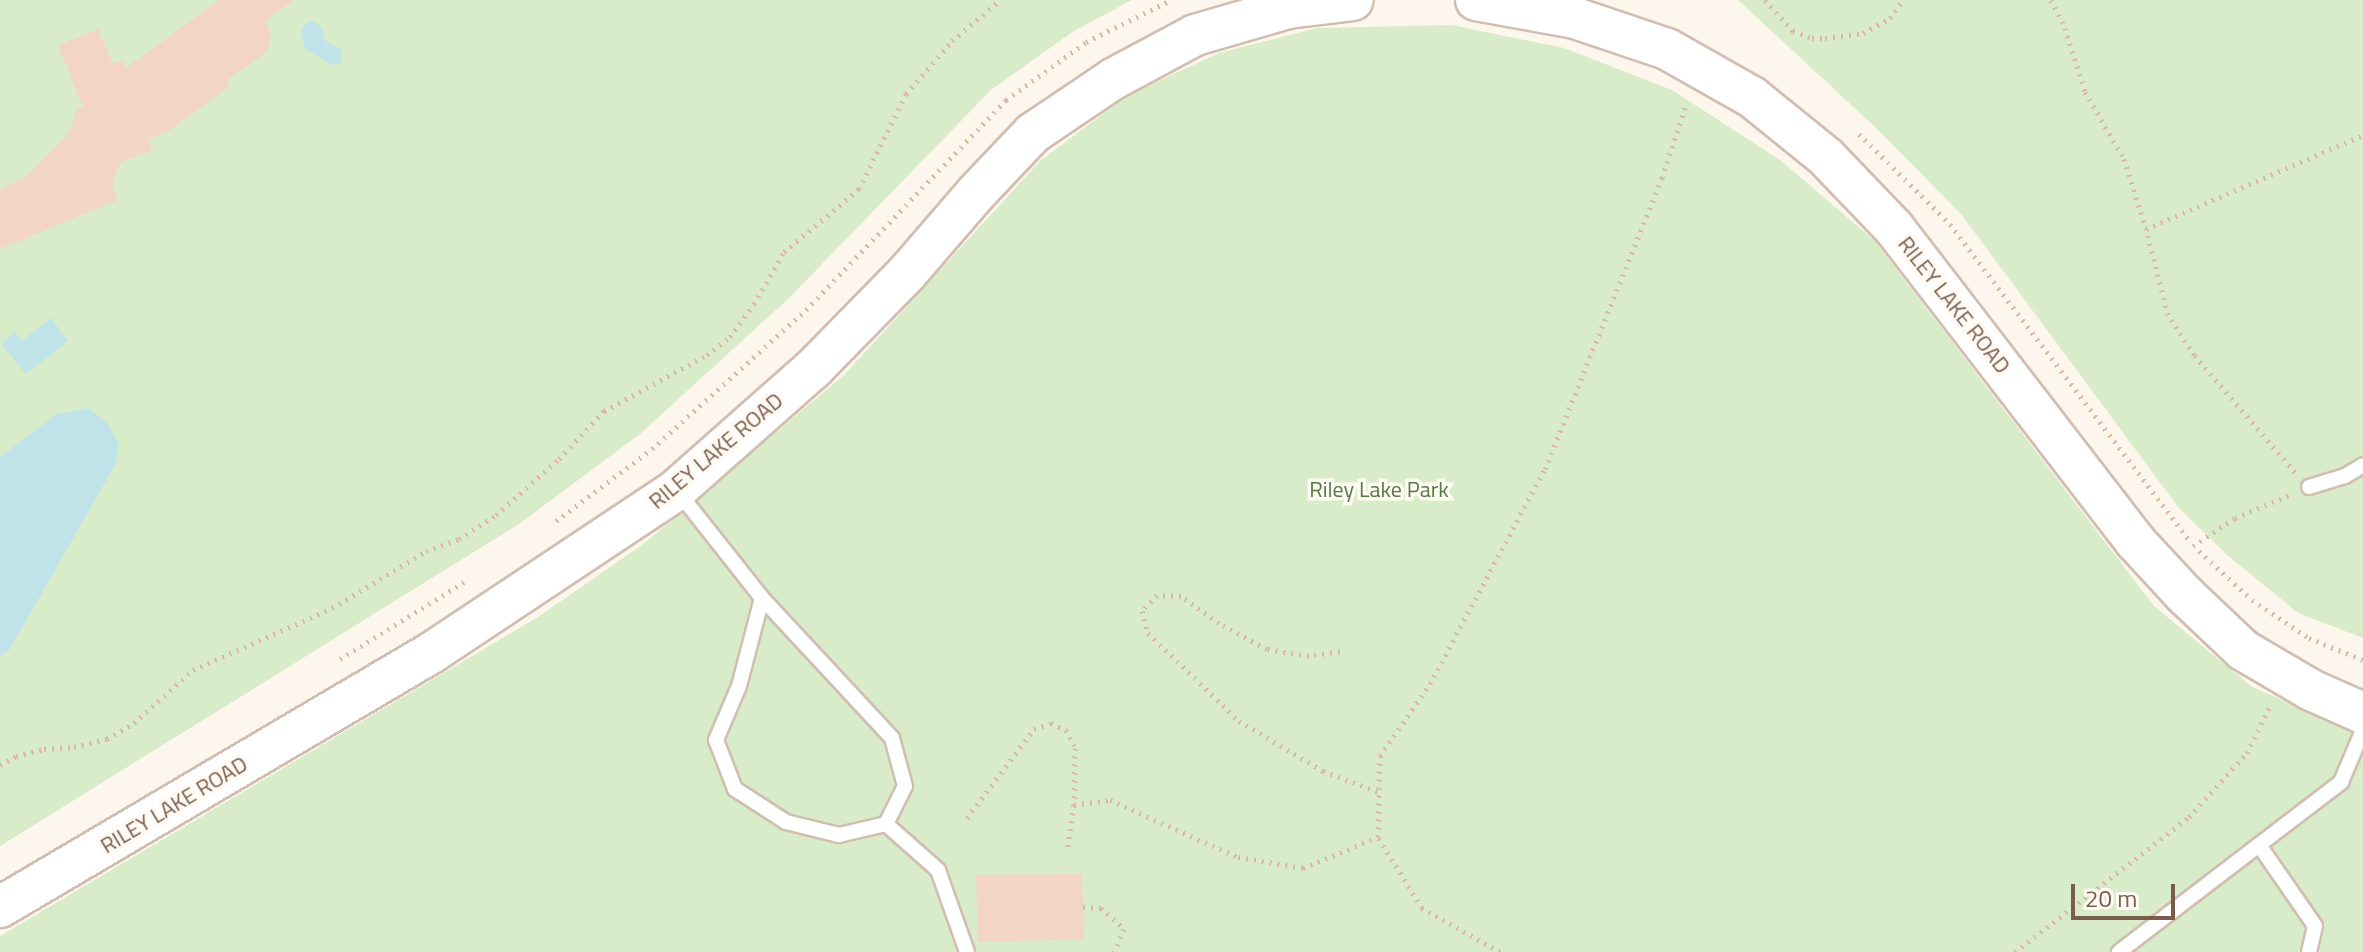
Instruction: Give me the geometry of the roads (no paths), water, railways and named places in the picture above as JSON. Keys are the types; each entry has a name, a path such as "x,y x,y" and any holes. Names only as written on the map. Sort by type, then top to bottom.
{"street":[{"name":"RILEY LAKE ROAD","path":"0,907 431,653 676,490 813,369 907,273 1033,133 1113,79 1195,35 1288,8 1353,0"},
{"name":"RILEY LAKE ROAD","path":"1476,0 1575,18 1667,49 1752,97 1826,157 1894,228 2135,541 2185,595 2243,650 2285,675 2363,713"}],"lane":[{"path":"2309,487 2345,476 2363,465"},
{"path":"676,490 762,598 892,738 905,786 886,824"},
{"path":"762,598 739,686 716,740 735,789 786,822 839,835 886,824"},
{"path":"2119,952 2341,782 2363,730"},
{"path":"886,824 938,870 967,952"},
{"path":"2259,845 2315,926 2309,952"}],"water":[{"path":"314,21 322,28 325,41 342,50 341,63 332,65 305,49 301,31 307,22"},
{"path":"51,318 68,341 26,374 1,344 15,332 22,341"},
{"path":"88,408 108,424 119,444 116,463 10,649 0,656 0,457 55,415"}],"park label":[{"name":"Riley Lake Park","path":"1379,490"}]}
